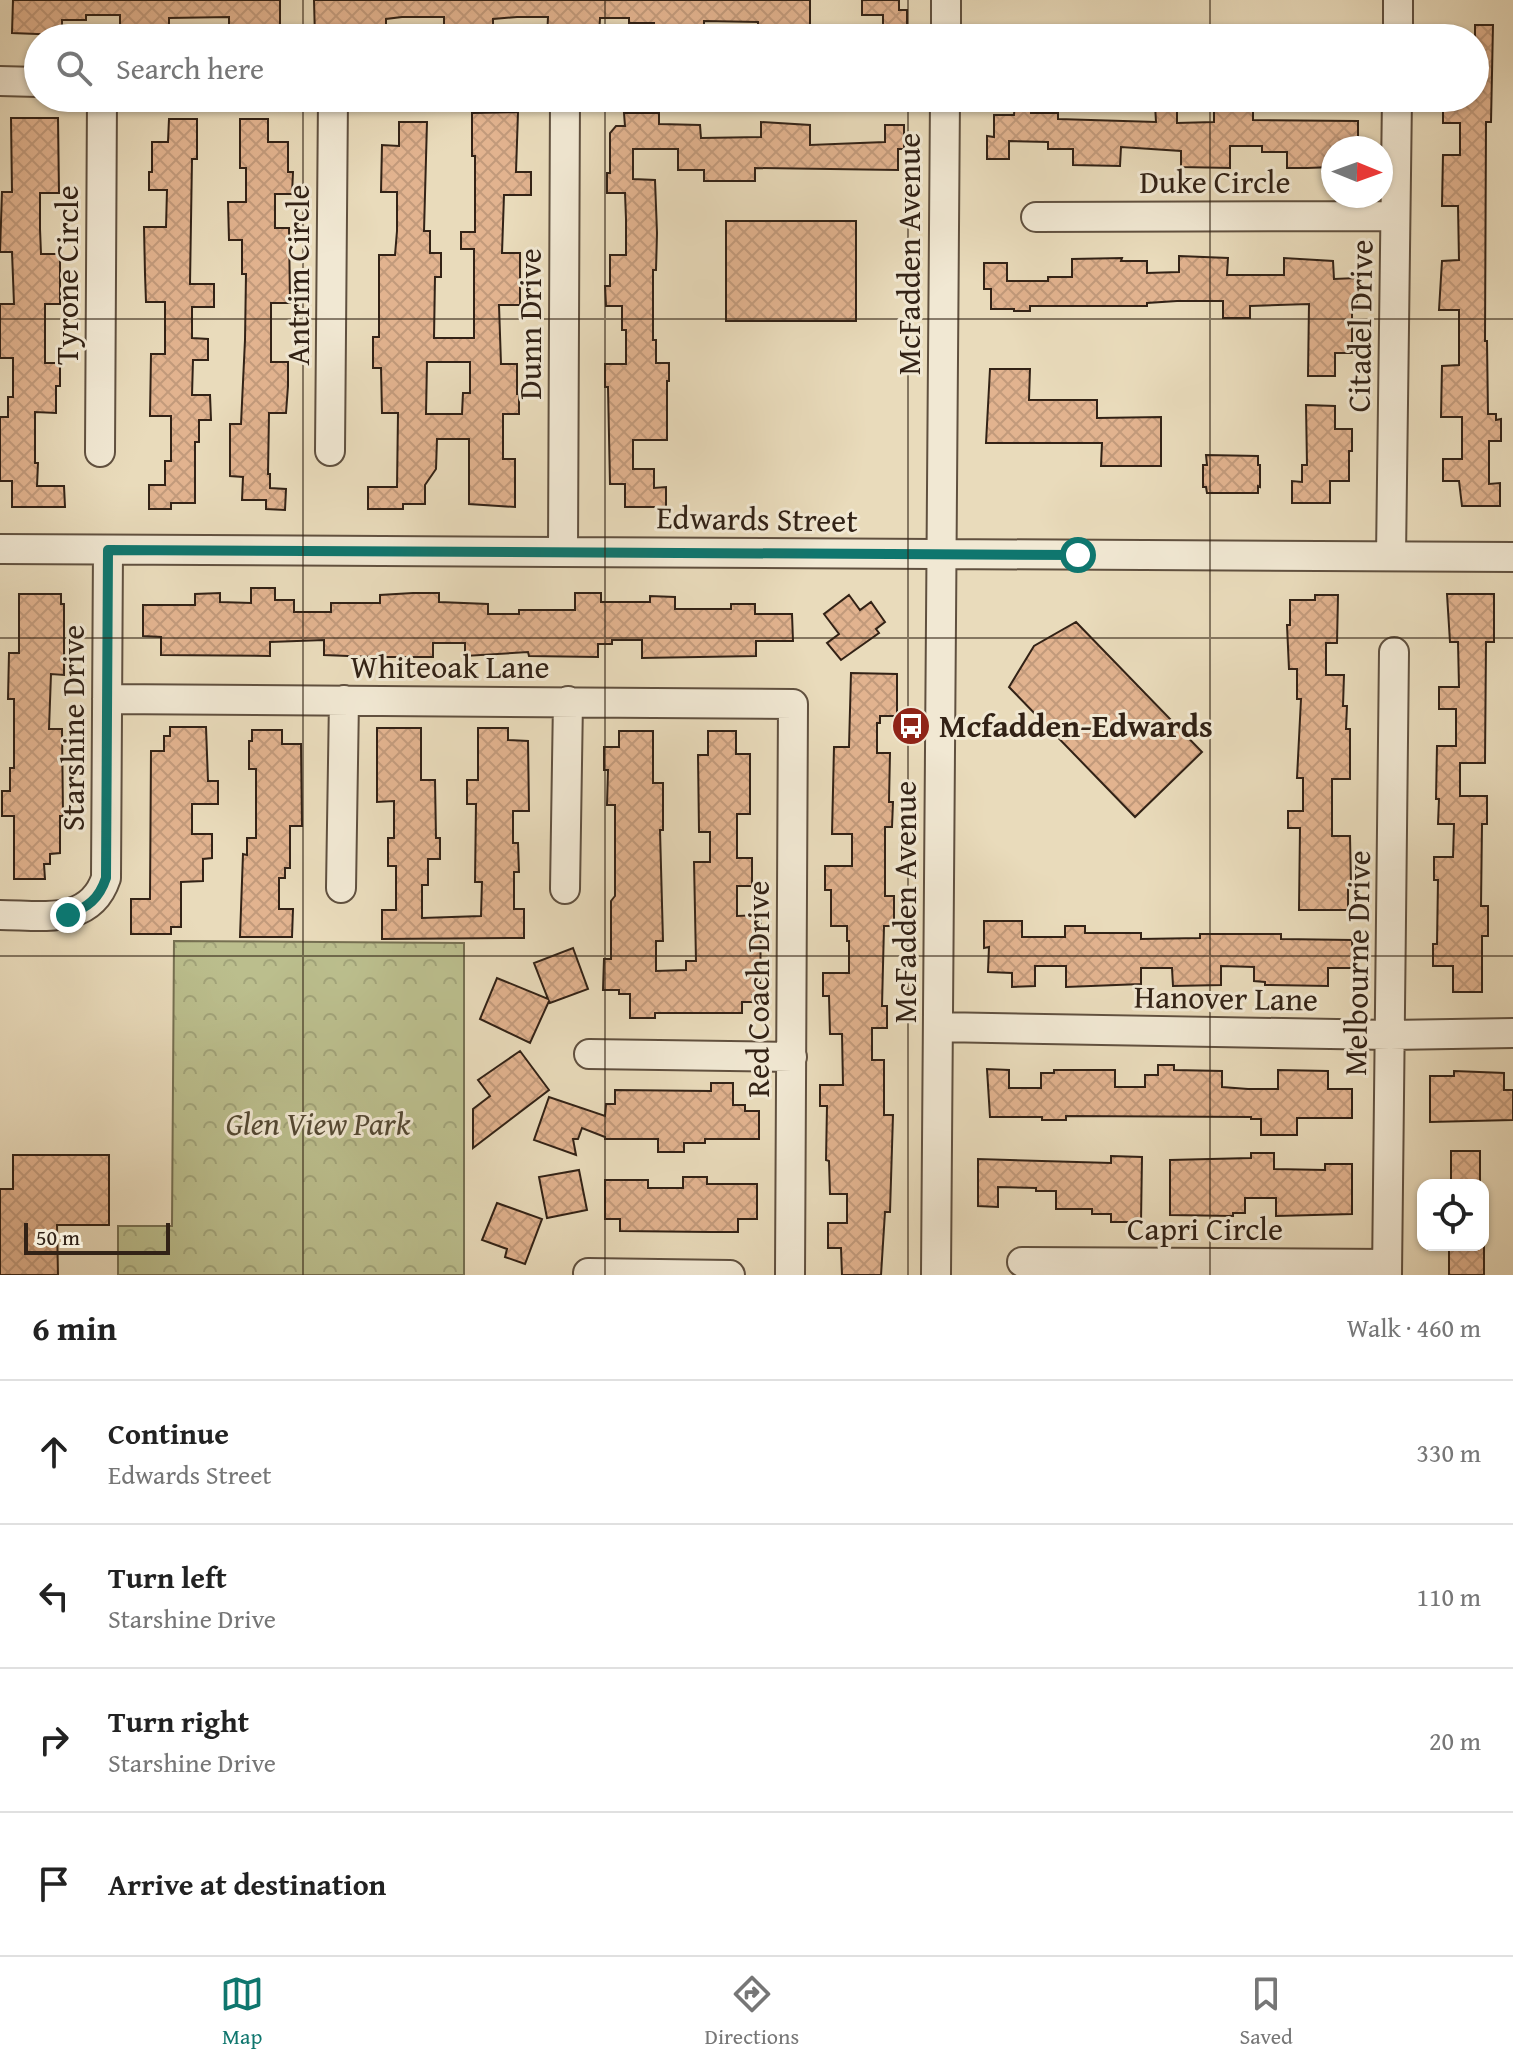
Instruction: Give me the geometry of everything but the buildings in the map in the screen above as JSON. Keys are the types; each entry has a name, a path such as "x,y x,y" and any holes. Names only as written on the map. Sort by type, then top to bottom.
{"street":[{"path":"946,0 946,24"},
{"path":"1398,0 1398,24"},
{"path":"0,81 24,82"},
{"name":"Tyrone Circle","path":"100,452 102,112"},
{"name":"Antrim Circle","path":"330,451 333,112"},
{"name":"Dunn Drive","path":"563,551 565,112"},
{"name":"McFadden Avenue","path":"936,1275 945,112"},
{"name":"Citadel Drive","path":"1391,556 1397,112"},
{"name":"Duke Circle","path":"1036,217 1395,216"},
{"name":"Edwards Street","path":"0,549 1513,557"},
{"name":"Starshine Drive","path":"0,915 68,915 93,902 101,893 106,878 108,550"},
{"name":"Melbourne Drive","path":"1387,1270 1394,652"},
{"name":"Whiteoak Lane","path":"107,699 793,704"},
{"path":"341,888 344,700"},
{"path":"565,889 568,701"},
{"name":"Red Coach Drive","path":"790,1275 793,704"},
{"name":"Hanover Lane","path":"938,1027 1390,1035 1513,1033"},
{"path":"589,1054 792,1057"},
{"name":"Capri Circle","path":"1022,1262 1387,1270"},
{"path":"588,1273 730,1275"}],"green space":[{"name":"Glen View Park","path":"174,941 464,943 464,1275 118,1275 118,1226 172,1226"}],"place":[{"name":"Mcfadden-Edwards","path":"911,726"}],"route":[{"path":"68,915 93,902 101,893 106,878 108,550 1078,555"}]}
